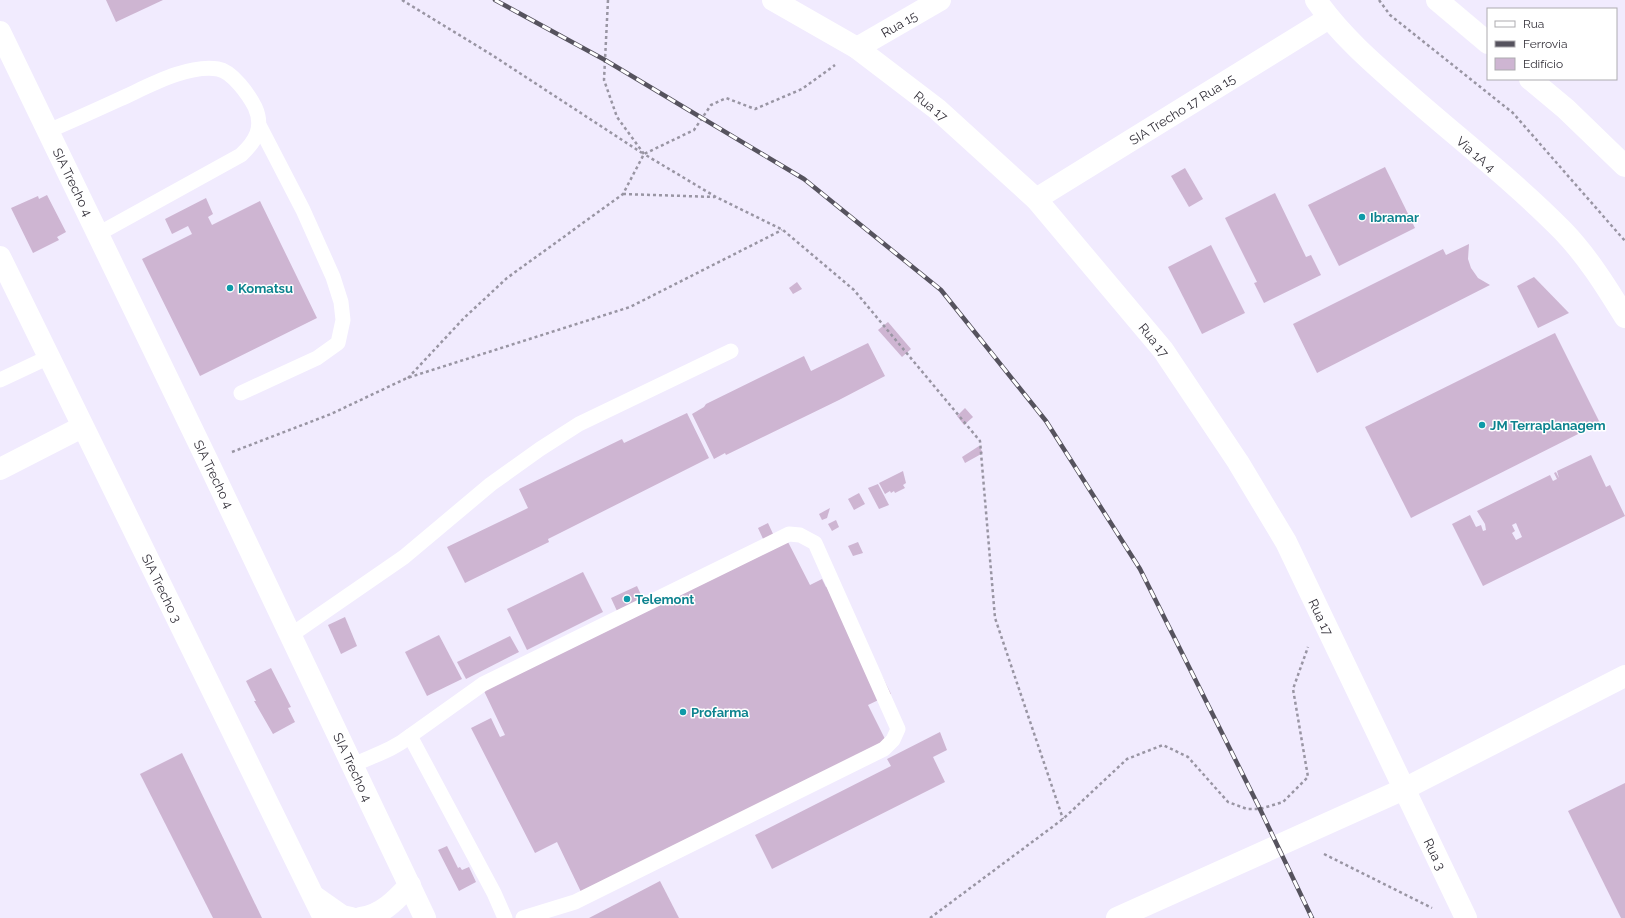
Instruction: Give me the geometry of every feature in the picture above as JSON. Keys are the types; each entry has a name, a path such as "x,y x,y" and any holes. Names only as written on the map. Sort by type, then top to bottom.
{"main road":[{"name":"Rua 17","path":"773,0 857,48 937,110 1036,199 1163,350 1238,462 1282,536 1404,789"},
{"name":"Rua 15","path":"857,48 940,0"},
{"name":"Via 1A 4","path":"1316,0 1329,18 1383,72 1528,198 1564,232 1601,280 1625,317"},
{"path":"1437,0 1487,42"},
{"name":"SIA Trecho 17 Rua 15","path":"1036,199 1329,18"},
{"name":"SIA Trecho 4","path":"0,32 291,635 425,918"},
{"path":"1531,80 1566,109 1625,166"},
{"name":"SIA Trecho 3","path":"0,257 324,918"},
{"path":"0,469 82,427"},
{"path":"1117,918 1404,789 1625,676"},
{"name":"Rua 3","path":"1404,789 1466,918"},
{"path":"361,918 371,917 386,908 410,885"},
{"path":"314,896 342,916 351,918"}],"lane":[{"path":"48,131 170,76 204,69 219,69 242,87 259,116 260,127 303,210 333,277 341,302 343,320 338,342 328,351 317,358 240,393"},
{"path":"98,234 237,158 252,145 260,127"},
{"path":"291,635 404,557 513,467 579,424 731,351"},
{"path":"0,380 49,358"},
{"path":"353,766 374,754 399,745 483,684 788,534 800,535 815,542 898,729 893,740 884,749 575,902 523,918"},
{"path":"410,736 506,918"}],"path":[{"path":"402,0 492,55 644,154 716,197 783,230 854,290 980,441 995,618 1063,819"},
{"path":"608,0 604,80 617,117 644,154"},
{"path":"1379,0 1390,15 1513,114 1625,241"},
{"path":"407,378 464,318 507,278 623,194 644,154 694,130 711,105 726,98 755,109 802,89 857,48"},
{"path":"623,194 716,197"},
{"path":"208,462 331,414 407,378 630,307 783,230"},
{"path":"930,918 1063,819 1127,760 1163,745 1188,757 1228,802 1247,809 1260,810 1283,802 1308,777 1293,689 1319,613"},
{"path":"1293,839 1438,911"}],"building":[{"path":"106,0 163,0 116,22"},
{"name":"Ibramar","path":"1385,167 1415,228 1339,266 1308,205"},
{"path":"1185,168 1203,199 1189,207 1171,176"},
{"path":"1275,193 1306,257 1311,255 1321,275 1264,303 1254,283 1257,282 1225,218"},
{"path":"47,195 66,232 57,237 59,240 33,253 11,208 38,196 39,199"},
{"name":"Komatsu","path":"206,198 213,214 208,217 212,225 260,201 317,318 200,376 142,259 192,234 188,226 172,234 165,219"},
{"path":"1469,244 1468,259 1471,268 1478,278 1490,285 1317,373 1293,324 1443,249 1446,255"},
{"path":"1211,245 1245,313 1202,334 1168,267"},
{"path":"1534,277 1569,313 1538,328 1517,286"},
{"path":"797,282 802,289 793,294 789,288"},
{"path":"888,322 911,349 902,357 878,330"},
{"name":"JM Terraplanagem","path":"1555,333 1600,423 1411,518 1365,427"},
{"path":"868,343 885,376 726,455 725,453 714,459 692,414 704,407 706,404 804,356 811,371"},
{"path":"965,408 973,417 964,425 957,416"},
{"path":"687,413 709,458 548,539 549,542 465,583 447,547 528,508 519,489 622,439 624,443"},
{"path":"979,446 983,453 965,463 962,457"},
{"path":"1591,455 1606,487 1610,485 1625,516 1483,586 1452,524 1470,515 1476,527 1481,525 1483,531 1486,530 1485,524 1477,511 1550,475 1553,481 1557,479 1554,473 1556,472 1559,478 1557,471","holes":["1516,523 1522,537 1516,540 1512,533 1515,531 1512,525"]},
{"path":"903,471 906,483 903,485 905,488 895,493 894,491 891,493 890,491 885,494 879,483"},
{"path":"878,484 889,505 879,509 868,488"},
{"path":"859,493 865,504 854,510 848,499"},
{"path":"830,508 827,518 822,520 819,514"},
{"path":"836,520 839,527 832,531 828,524"},
{"path":"768,523 774,536 764,541 758,528"},
{"name":"Profarma","path":"788,542 810,585 822,579 826,587 835,582 891,694 868,705 888,745 582,894 557,842 535,853 471,728 491,718 500,737 505,735 484,691"},
{"path":"858,542 863,553 853,556 848,546"},
{"path":"583,572 603,612 527,650 507,609"},
{"name":"Telemont","path":"637,586 643,599 617,611 611,598"},
{"path":"345,617 357,646 341,654 328,625"},
{"path":"439,635 462,679 427,696 405,652"},
{"path":"510,636 519,652 466,679 457,662"},
{"path":"271,668 291,707 288,708 295,722 273,734 254,701 256,701 246,681"},
{"path":"940,732 947,750 933,757 945,782 772,869 755,835 891,766 887,759"},
{"path":"182,753 262,918 213,918 140,774"},
{"path":"1625,783 1625,918 1621,918 1568,811"},
{"path":"447,846 458,868 460,867 462,870 469,867 476,882 459,891 438,850"},
{"path":"660,881 679,918 589,918"}],"railway":[{"path":"495,0 605,60 804,179 941,290 1046,421 1140,569 1260,809 1312,918"}],"place":[{"name":"Ibramar","path":"1362,217"},
{"name":"Komatsu","path":"230,288"},
{"name":"JM Terraplanagem","path":"1482,425"},
{"name":"Telemont","path":"627,599"},
{"name":"Profarma","path":"683,712"}]}
